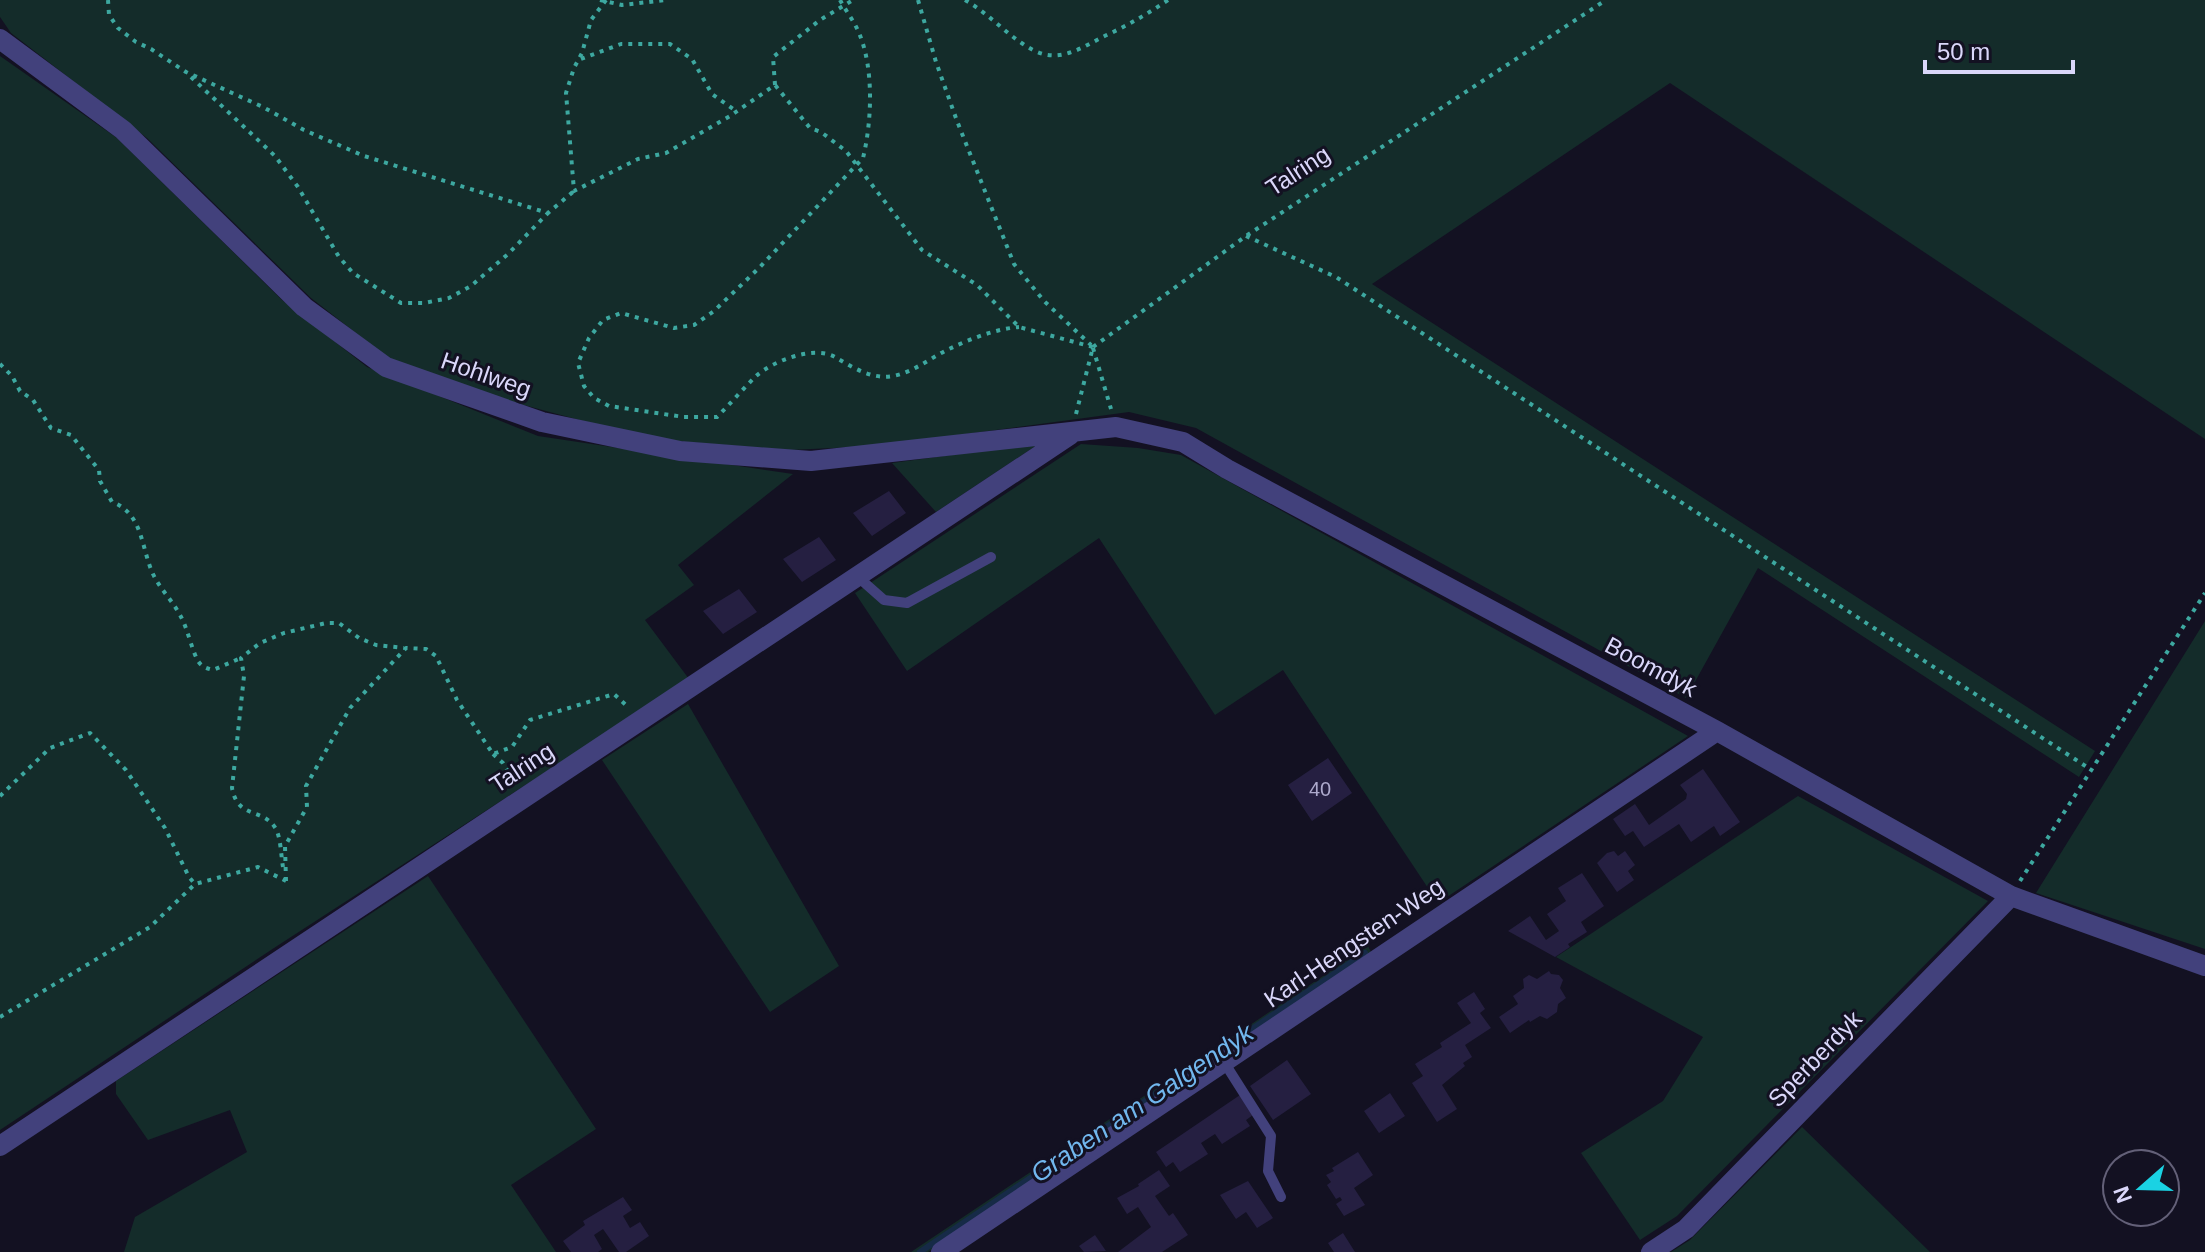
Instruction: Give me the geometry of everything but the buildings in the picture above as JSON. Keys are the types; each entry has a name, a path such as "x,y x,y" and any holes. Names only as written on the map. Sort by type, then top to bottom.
{"street":[{"name":"Hohlweg","path":"0,39 123,130 304,307 386,367 542,422 680,451 811,461 1073,433"},
{"name":"Boomdyk","path":"1073,433 1116,427 1183,442 1717,731 2011,896 2205,966"},
{"name":"Talring","path":"0,1146 1073,433"},
{"name":"Karl-Hengsten-Weg","path":"941,1252 1717,731"},
{"name":"Sperberdyk","path":"1651,1252 1686,1229 2011,896"}],"lane":[{"path":"858,577 884,600 907,603 991,557"},
{"path":"1224,1062 1271,1136 1268,1171 1281,1197"}],"path":[{"path":"108,0 109,15 118,28 186,72 364,156 548,213"},
{"path":"574,191 566,93 591,20 603,1 638,5 666,0"},
{"path":"840,0 859,34 870,93 868,139 863,158 759,268 714,311 694,325 674,328 621,313 603,320 589,338 578,363 584,386 594,398 609,406 684,417 717,417 756,376 798,354 831,355 873,376 891,376 921,366 948,350 989,333 1019,327 1093,347"},
{"path":"853,0 820,20 773,57 775,85 810,128 821,132 846,151 922,250 977,285 1019,327"},
{"path":"918,0 957,121 1014,264 1044,301 1093,347 1116,427"},
{"path":"965,0 1037,52 1057,56 1087,48 1131,25 1168,0"},
{"name":"Talring","path":"1093,347 1246,236 1606,0"},
{"path":"578,60 621,44 670,44 692,59 712,94 736,111"},
{"path":"186,72 275,156 298,187 339,257 353,273 401,303 449,298 471,286 574,191 638,159 666,153 775,85"},
{"path":"1246,236 1336,277 2090,769"},
{"path":"1073,433 1093,347"},
{"path":"0,364 12,376 20,391 33,400 51,428 71,435 99,470 100,481 112,502 125,506 134,517 151,569 160,588 180,615 203,667 213,670 284,633 326,623 339,623 359,638 376,645 426,649 436,656 457,700 493,754 503,763 514,783 530,794"},
{"path":"2011,896 2205,593"},
{"path":"286,881 285,846 307,807 306,786 350,708 406,648"},
{"path":"241,658 244,676 232,788 234,801 242,809 264,818 276,830 286,881"},
{"path":"493,754 512,747 530,720 614,694 626,705 648,716"},
{"path":"0,796 50,748 90,733 126,770 165,828 195,884"},
{"path":"0,1017 150,927 195,884 258,867 286,881"}],"green space":[{"path":"0,0 2205,0 2205,439 1670,83 1372,284 2095,751 2079,777 1758,568 1686,698 1196,428 1129,412 876,446 790,450 650,439 479,393 388,358 311,298 147,138 11,33 0,17"},
{"path":"0,56 117,138 282,300 367,367 538,436 793,474 678,565 694,585 645,620 689,679 0,1130"},
{"path":"1040,443 936,512 892,463"},
{"path":"1081,444 1181,455 1688,736 1438,903 1283,670 1215,715 1099,538 907,671 855,593"},
{"path":"2205,621 2205,949 2036,893"},
{"path":"688,704 839,966 770,1012 602,760"},
{"path":"1798,796 1988,901 1677,1216 1640,1240 1581,1153 1663,1101 1703,1037 1556,957"},
{"path":"428,876 596,1129 511,1185 556,1252 124,1252 135,1217 247,1152 230,1110 148,1140 116,1094 116,1081"},
{"path":"1368,946 1372,954 928,1252 911,1252"},
{"path":"1802,1127 1930,1252 1671,1252 1690,1240"}],"waterway":[{"name":"Graben am Galgendyk","path":"920,1252 1365,953"}]}
